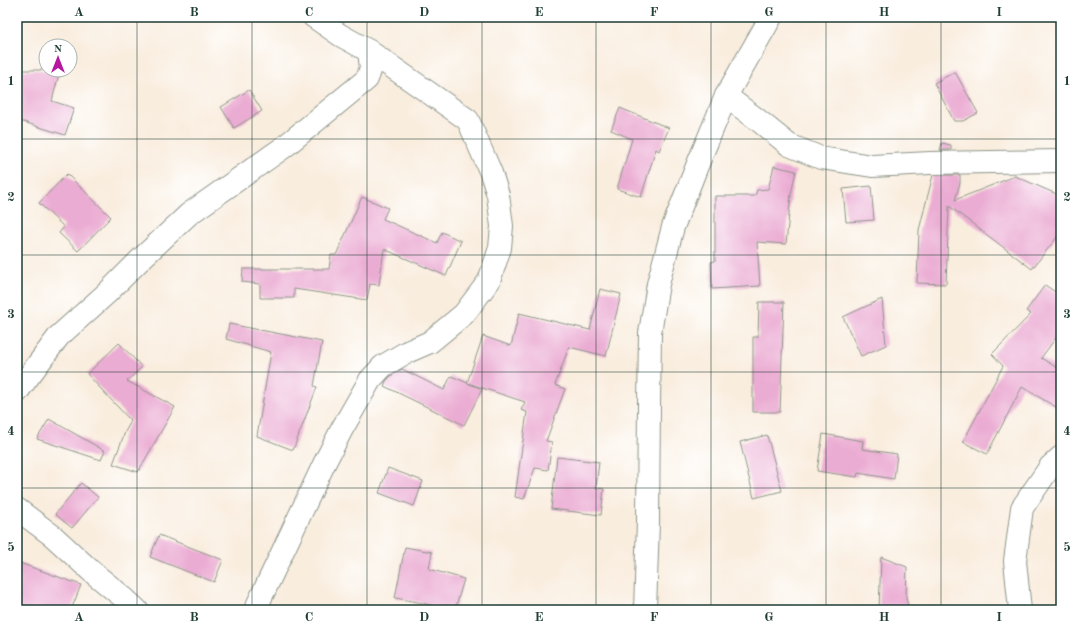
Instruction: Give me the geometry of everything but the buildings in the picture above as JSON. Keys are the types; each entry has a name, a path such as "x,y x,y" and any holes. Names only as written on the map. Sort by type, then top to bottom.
{"street":[{"path":"255,610 325,462 370,380 383,366 407,352 430,342 464,314 489,281 500,248 502,226 498,195 479,144 468,120 369,51 340,35 314,17"},
{"path":"646,610 650,332 658,284 673,227 726,96 771,17"},
{"path":"17,392 59,336 107,293 189,214 284,147 367,79 371,68 369,51"},
{"path":"726,96 789,145 821,158 872,166 930,163 1061,161"},
{"path":"1020,610 1015,561 1022,508 1050,467 1061,457"},
{"path":"17,509 53,536 127,606"}]}
